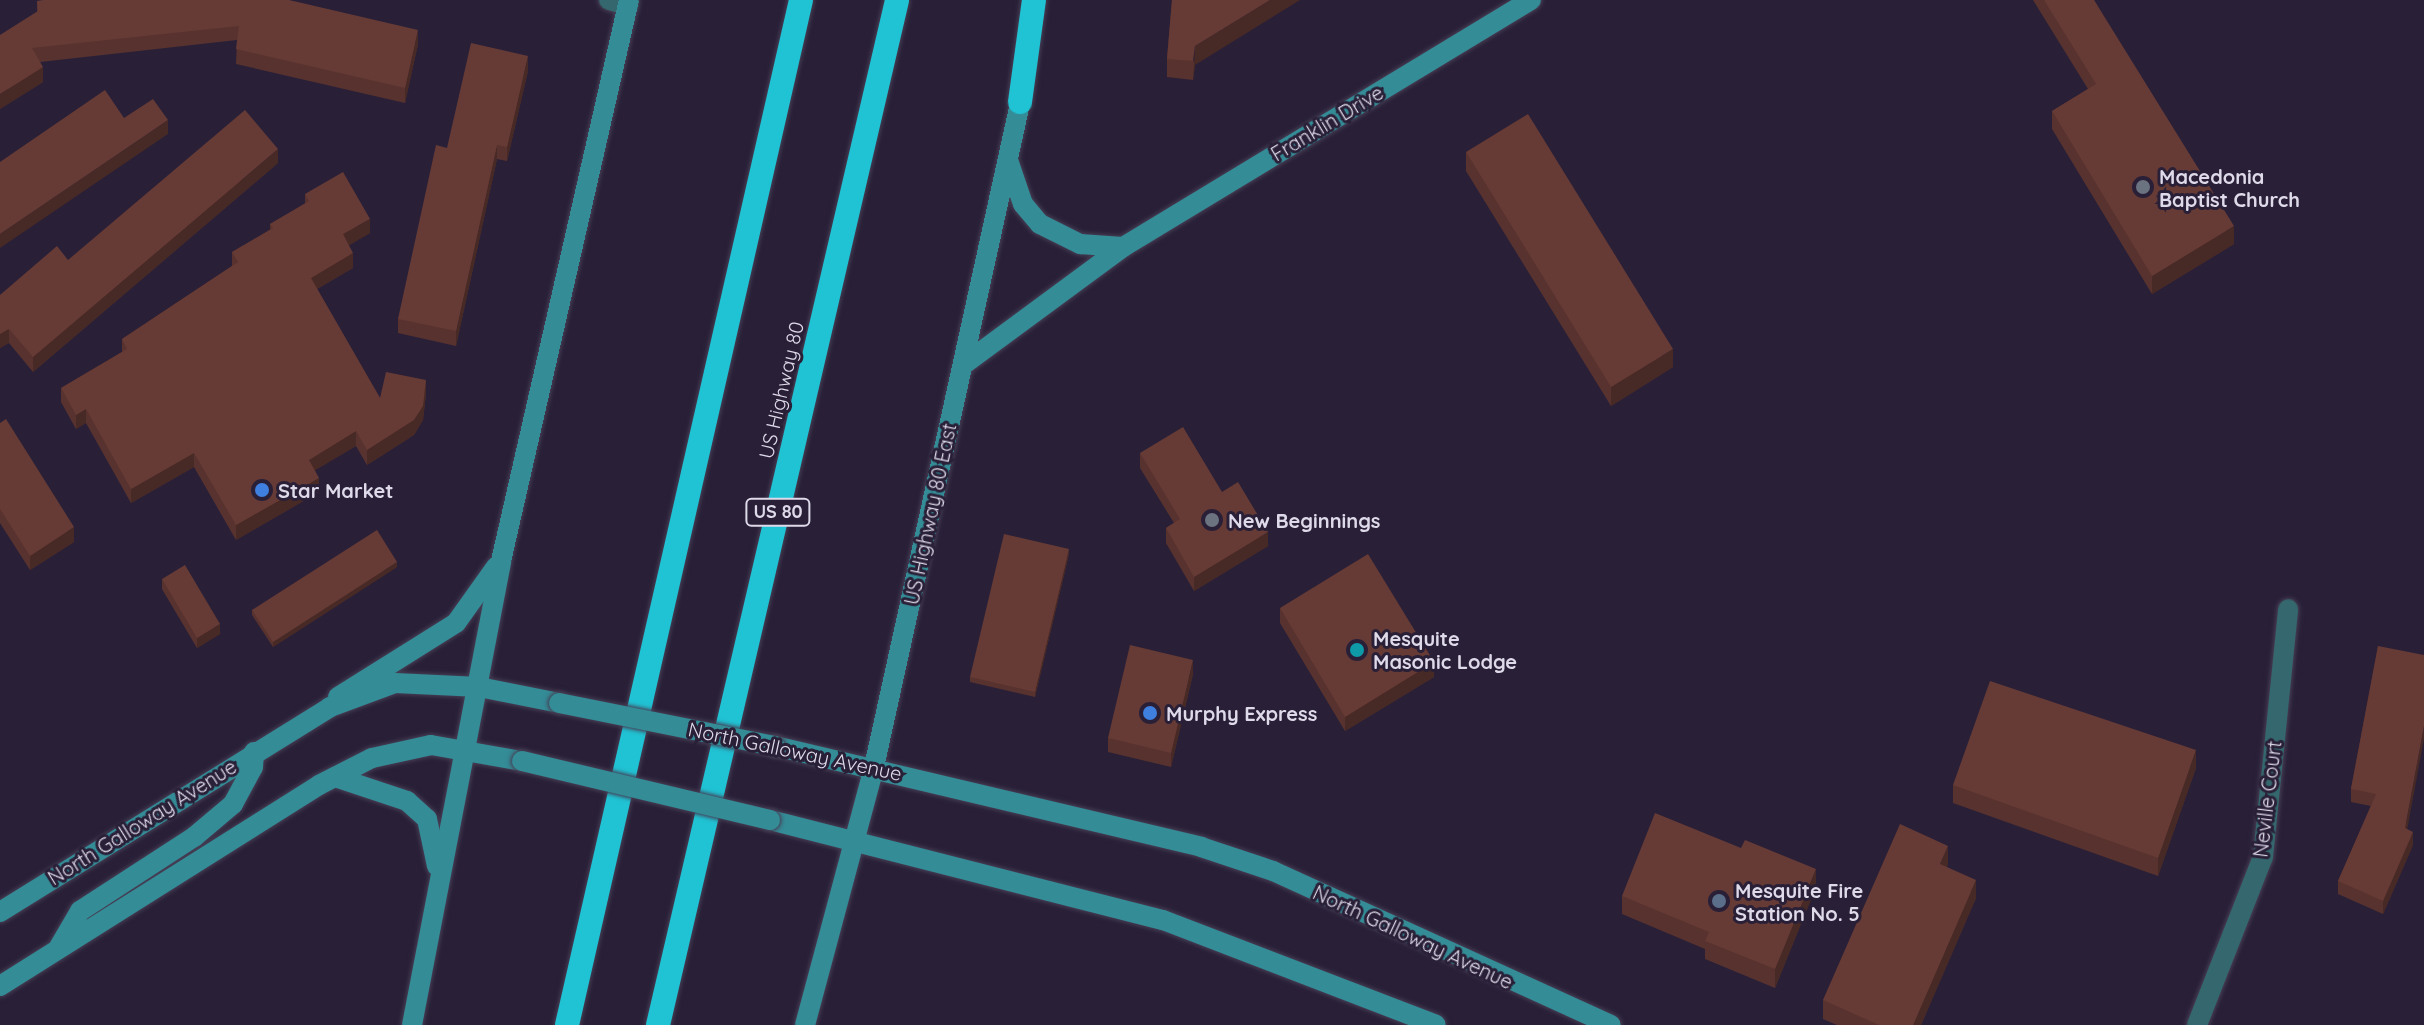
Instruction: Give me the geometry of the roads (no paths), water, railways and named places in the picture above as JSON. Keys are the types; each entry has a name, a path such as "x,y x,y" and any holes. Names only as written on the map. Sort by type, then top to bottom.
{"highway":[{"path":"567,1025 801,0"},
{"name":"US Highway 80","path":"658,1025 897,0"},
{"path":"1020,102 1034,0"}],"main road":[{"name":"US Highway 80 East","path":"805,1025 856,844 874,767 1044,0"},
{"name":"Franklin Drive","path":"963,365 1123,247 1531,0"},
{"path":"412,1025 501,561 622,2"},
{"path":"1007,159 1023,204 1040,224 1080,244 1123,247"},
{"path":"295,728 377,668 456,623 501,561"},
{"name":"North Galloway Avenue","path":"0,912 330,707 395,683 479,687 874,767 1201,847 1273,871 1560,1016 1611,1025"},
{"path":"0,986 335,777 401,748 466,748 770,820 1163,920 1436,1025"},
{"path":"56,951 80,911 194,837 233,804 246,787 254,752"},
{"path":"335,777 407,801 427,819 439,890"}],"street":[{"name":"Neville Court","path":"2197,1025 2263,857 2288,609"}],"place":[{"name":"Macedonia Baptist Church","path":"2143,187"},
{"name":"Star Market","path":"262,490"},
{"name":"New Beginnings","path":"1212,520"},
{"name":"Mesquite Masonic Lodge","path":"1357,650"},
{"name":"Murphy Express","path":"1150,713"},
{"name":"Mesquite Fire Station No. 5","path":"1719,901"}]}
